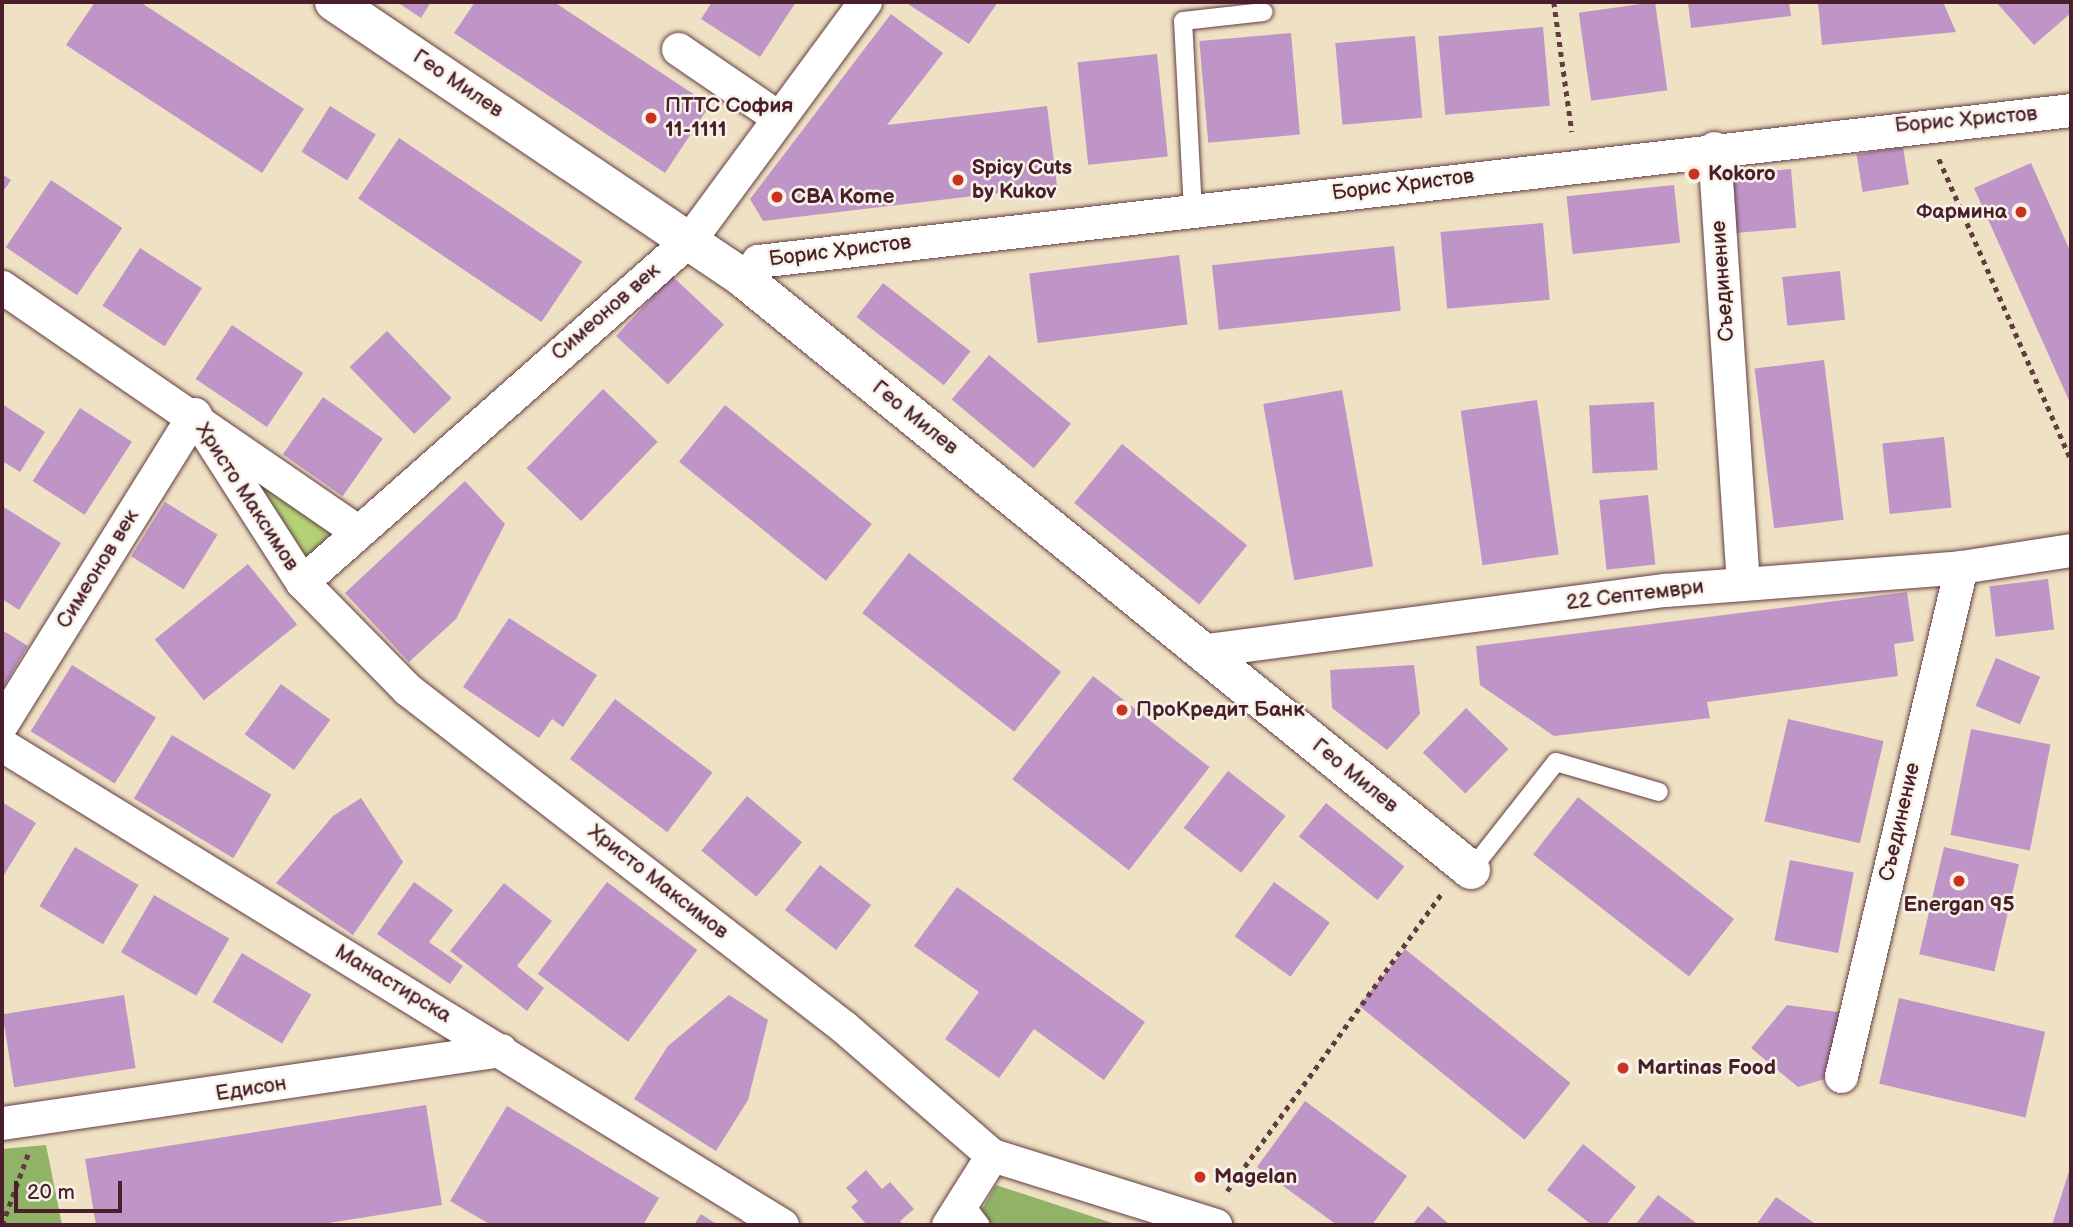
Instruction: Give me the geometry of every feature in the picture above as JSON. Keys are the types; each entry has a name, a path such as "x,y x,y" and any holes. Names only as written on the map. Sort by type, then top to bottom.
{"street":[{"name":"Гео Милев","path":"334,2 690,239 744,279 1200,650 1459,878"},
{"name":"Симеонов век","path":"302,582 690,239 865,2"},
{"path":"678,49 779,118"},
{"name":"Борис Христов","path":"744,279 758,261 1714,148 2068,118"},
{"name":"Съединение","path":"1714,148 1742,583"},
{"name":"Христо Максимов","path":"2,287 194,414 357,531"},
{"name":"Симеонов век","path":"2,723 194,414"},
{"name":"Христо Максимов","path":"194,414 302,582 407,689 844,1027 992,1155 1211,1223"},
{"name":"22 Септември","path":"1200,650 1742,583 1961,567 2071,550"},
{"name":"Съединение","path":"1841,1076 1961,567"},
{"name":"Манастирска","path":"2,745 782,1225"},
{"name":"Едисон","path":"2,1123 41,1122 501,1050"},
{"path":"964,1217 992,1155"}],"lane":[{"path":"1193,211 1183,22 1263,12"},
{"path":"1459,878 1556,762 1659,792"}],"path":[{"path":"1554,2 1576,164"},
{"path":"1941,166 2071,459"},
{"path":"1211,1223 1336,1032 1459,878"},
{"path":"2,1225 41,1122"}],"green space":[{"path":"194,414 357,531 302,582"},
{"path":"46,1145 62,1225 2,1225 2,1149"},
{"path":"996,1185 1118,1225 973,1225"}],"building":[{"path":"95,2 140,2 304,109 262,173 66,45"},
{"path":"397,2 431,2 421,18"},
{"path":"475,2 554,2 710,105 665,173 454,33"},
{"path":"712,2 796,2 760,57 701,19"},
{"path":"905,2 998,2 969,44"},
{"path":"1655,2 1667,90 1591,101 1579,13"},
{"path":"1688,2 1789,2 1791,16 1691,28"},
{"path":"1818,2 1943,2 1956,32 1822,45"},
{"path":"1996,2 2071,2 2071,13 2034,45"},
{"path":"891,14 943,53 887,125 1047,106 1057,186 763,221 750,199"},
{"path":"1543,27 1550,106 1445,115 1438,36"},
{"path":"1291,33 1300,135 1208,143 1199,41"},
{"path":"1415,36 1422,118 1342,125 1335,43"},
{"path":"1157,54 1168,156 1088,165 1077,62"},
{"path":"330,106 376,135 347,180 301,152"},
{"path":"399,138 582,262 541,322 358,199"},
{"path":"1903,147 1909,185 1863,192 1857,154"},
{"path":"2031,163 2071,253 2071,405 1974,188"},
{"path":"1791,169 1796,228 1735,233 1730,174"},
{"path":"2,174 11,180 2,193"},
{"path":"51,180 122,228 77,295 6,247"},
{"path":"1674,185 1680,243 1573,254 1567,196"},
{"path":"1543,223 1550,300 1447,309 1440,232"},
{"path":"1394,246 1401,311 1219,330 1212,265"},
{"path":"140,248 202,288 164,346 102,306"},
{"path":"1179,255 1188,324 1038,343 1029,273"},
{"path":"1840,271 1845,320 1787,326 1782,277"},
{"path":"672,276 724,324 668,384 616,336"},
{"path":"883,283 970,351 944,385 857,317"},
{"path":"232,325 303,373 267,427 196,379"},
{"path":"387,331 452,398 414,434 350,367"},
{"path":"989,355 1071,424 1034,468 952,399"},
{"path":"1824,360 1844,520 1774,528 1755,369"},
{"path":"603,389 658,442 581,521 527,468"},
{"path":"1342,390 1373,566 1294,580 1263,404"},
{"path":"323,397 383,439 343,496 283,454"},
{"path":"1537,400 1559,554 1482,565 1461,411"},
{"path":"1654,402 1658,470 1593,473 1589,405"},
{"path":"2,404 45,432 20,472 2,461"},
{"path":"725,405 872,524 826,581 679,462"},
{"path":"80,408 132,442 85,515 33,481"},
{"path":"1944,437 1951,508 1890,514 1882,443"},
{"path":"1122,444 1247,545 1199,604 1074,503"},
{"path":"465,481 505,524 456,619 409,662 345,593"},
{"path":"1648,495 1655,565 1607,570 1599,500"},
{"path":"165,502 218,535 184,589 131,556"},
{"path":"2,506 61,543 19,610 2,599"},
{"path":"909,553 1061,672 1014,732 862,613"},
{"path":"248,564 297,625 204,700 155,640"},
{"path":"2048,579 2054,630 1996,637 1989,586"},
{"path":"1907,592 1914,641 1894,644 1898,676 1707,702 1710,718 1554,736 1480,685 1476,646"},
{"path":"509,618 597,675 563,727 552,719 539,738 463,687"},
{"path":"2,630 28,646 2,689"},
{"path":"1996,658 2040,677 2020,725 1976,706"},
{"path":"72,665 156,717 115,784 31,731"},
{"path":"1414,665 1420,714 1387,750 1332,708 1330,670"},
{"path":"1093,676 1210,767 1129,870 1012,779"},
{"path":"281,684 330,720 294,770 245,734"},
{"path":"615,699 712,772 667,832 570,759"},
{"path":"1466,708 1508,749 1465,794 1423,753"},
{"path":"1788,719 1883,741 1860,843 1764,821"},
{"path":"1971,729 2051,744 2030,850 1950,835"},
{"path":"172,735 271,795 233,858 134,798"},
{"path":"1228,771 1286,816 1241,873 1184,828"},
{"path":"747,796 802,842 757,897 701,850"},
{"path":"1578,797 1734,919 1689,976 1533,855"},
{"path":"361,798 403,862 353,935 276,883 333,816"},
{"path":"2,802 36,823 2,878"},
{"path":"1326,803 1404,867 1377,900 1299,836"},
{"path":"75,847 138,885 103,944 39,906"},
{"path":"1944,847 2019,864 1994,972 1919,954"},
{"path":"1790,860 1854,872 1838,953 1774,940"},
{"path":"820,865 871,905 836,950 785,910"},
{"path":"414,882 453,910 429,942 463,966 450,984 377,934"},
{"path":"607,882 697,950 628,1042 538,974"},
{"path":"1274,882 1330,923 1290,977 1235,936"},
{"path":"504,883 552,921 517,966 544,988 527,1011 450,951"},
{"path":"957,887 1145,1022 1104,1080 1034,1029 999,1078 945,1039 979,992 914,946"},
{"path":"154,895 229,938 196,996 121,952"},
{"path":"1405,949 1571,1083 1525,1140 1359,1006"},
{"path":"242,953 311,995 282,1044 213,1002"},
{"path":"124,995 136,1068 14,1087 3,1014"},
{"path":"729,995 768,1020 748,1100 716,1151 634,1099 668,1046"},
{"path":"1899,998 2045,1032 2025,1117 1879,1084"},
{"path":"1787,1005 1844,1013 1835,1076 1798,1087 1751,1048"},
{"path":"1305,1101 1407,1176 1372,1225 1337,1225 1257,1167"},
{"path":"426,1105 442,1205 316,1225 96,1225 85,1159"},
{"path":"507,1106 659,1198 643,1225 491,1225 450,1201"},
{"path":"1583,1144 1636,1187 1606,1225 1592,1225 1547,1190"},
{"path":"2071,1165 2071,1225 2052,1225"},
{"path":"866,1170 882,1189 890,1182 914,1209 900,1221 904,1225 867,1225 851,1207 858,1201 846,1188"},
{"path":"1658,1195 1699,1225 1635,1225"},
{"path":"1776,1197 1817,1225 1756,1225"},
{"path":"1428,1206 1450,1225 1412,1225"},
{"path":"701,1214 718,1225 694,1225"}],"place":[{"name":"ПТТС София 11-1111","path":"651,118"},
{"name":"Kokoro","path":"1694,174"},
{"name":"Spicy Cuts by Kukov","path":"958,180"},
{"name":"CBA Kome","path":"777,197"},
{"name":"Фармина","path":"2021,212"},
{"name":"ПроКредит Банк","path":"1122,710"},
{"name":"Energan 95","path":"1959,881"},
{"name":"Martinas Food","path":"1623,1068"},
{"name":"Magelan","path":"1200,1177"}]}
